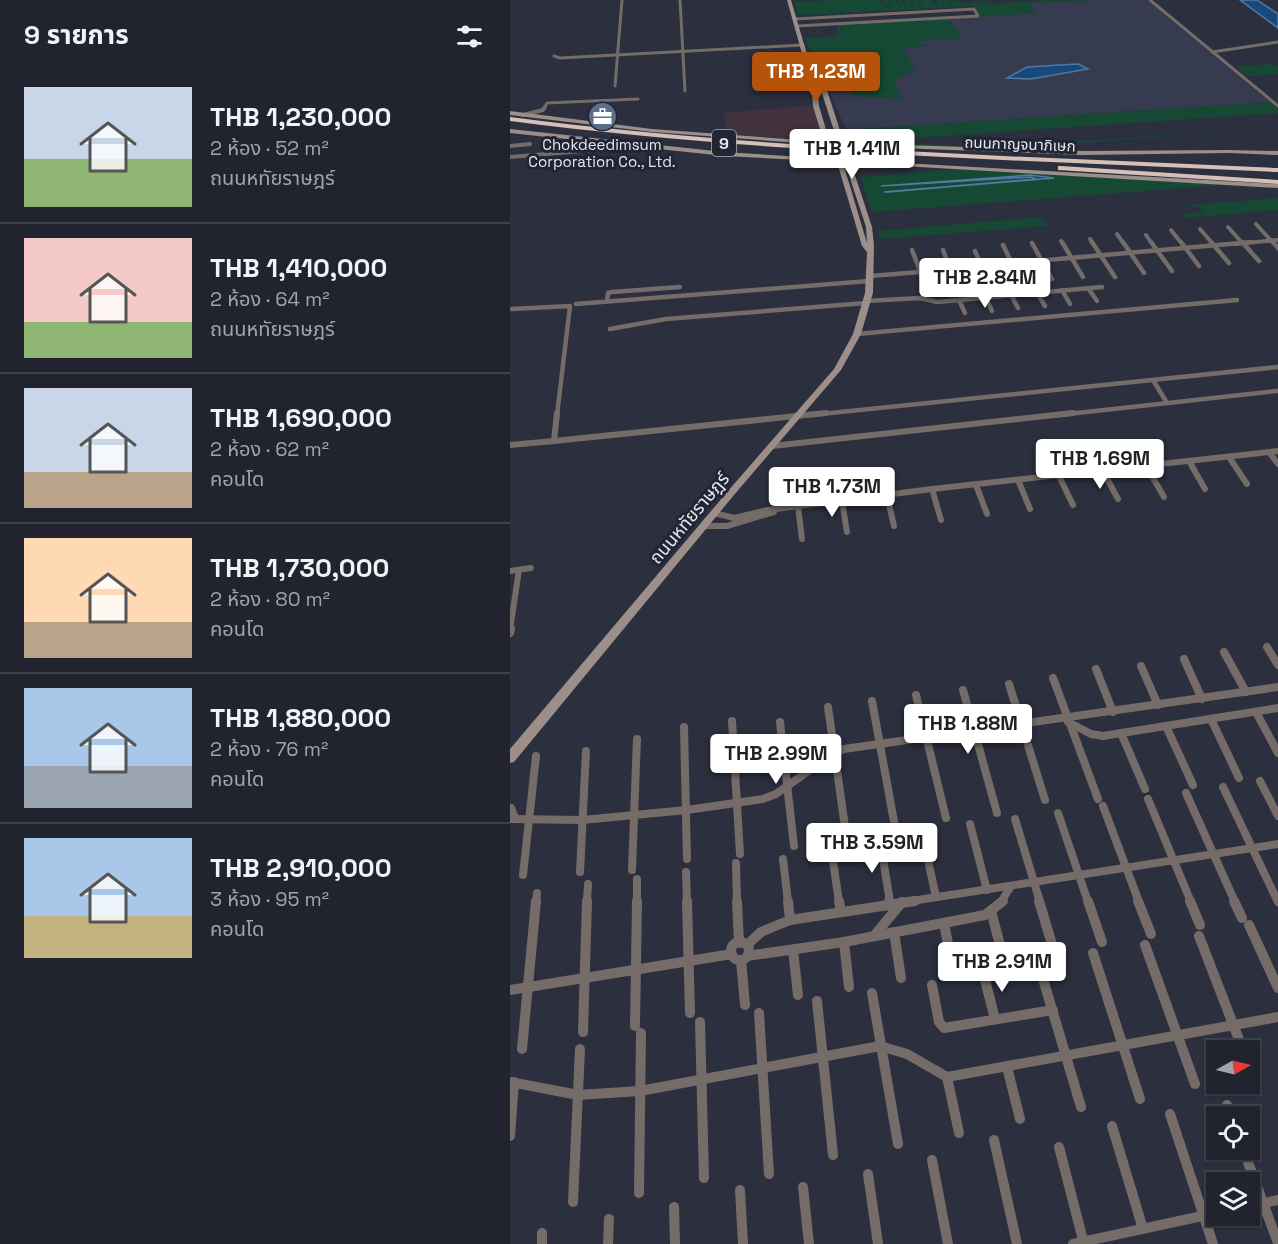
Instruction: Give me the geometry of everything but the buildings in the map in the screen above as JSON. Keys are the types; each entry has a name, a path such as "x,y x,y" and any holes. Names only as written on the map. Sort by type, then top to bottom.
{"highway":[{"name":"ถนนกาญจนาภิเษก","path":"510,119 522,118 640,135 753,145 1278,170"},
{"name":"ถนนกาญจนาภิเษก","path":"510,124 695,146 1014,164 1278,175"},
{"path":"1000,156 1278,162"},
{"path":"1014,164 1278,184"}],"main road":[{"name":"ถนนหทัยราษฎร์","path":"510,758 714,513 837,370 857,334 870,277 869,227 829,114 814,84 789,0"},
{"name":"ถนนหทัยราษฎร์","path":"805,52 822,84 850,196 865,246 870,251"},
{"path":"814,84 816,106 825,136 823,141 816,142"},
{"path":"822,84 830,95 844,139 853,144"},
{"path":"510,113 522,118 664,131 853,144 1084,153 1278,153"},
{"path":"510,131 642,146 828,160 1278,184"},
{"path":"828,160 834,164 837,171 853,223 860,227"},
{"path":"859,162 856,170 870,214 869,227"},
{"path":"837,171 856,170"}],"street":[{"path":"615,86 622,0"},
{"path":"680,0 685,92"},
{"path":"1150,0 1278,106"},
{"path":"795,19 974,9 978,16 797,26"},
{"path":"884,14 887,21"},
{"path":"1213,53 1278,42"},
{"path":"554,56 618,56 803,45"},
{"path":"522,118 528,112 543,110 547,103 638,99"},
{"path":"510,146 530,144"},
{"path":"512,165 512,157 547,157 642,146"},
{"path":"1256,224 1278,248"},
{"path":"1228,227 1259,261"},
{"path":"1200,229 1229,263"},
{"path":"1171,230 1199,266"},
{"path":"1117,234 1144,273"},
{"path":"1146,235 1172,271"},
{"path":"1090,238 1115,277"},
{"path":"576,304 949,268 1278,240"},
{"path":"1061,241 1083,277"},
{"path":"1032,243 1052,279"},
{"path":"1003,245 1021,282"},
{"path":"912,250 928,292"},
{"path":"944,250 959,289"},
{"path":"975,251 990,285"},
{"path":"607,302 608,293 680,286"},
{"path":"610,329 666,319 920,298 937,302 1102,287"},
{"path":"1088,288 1096,301"},
{"path":"640,299 642,290"},
{"path":"1062,290 1070,304"},
{"path":"1037,292 1045,306"},
{"path":"1011,295 1018,308"},
{"path":"986,297 992,311"},
{"path":"959,300 965,313"},
{"path":"857,334 1237,300"},
{"path":"512,309 570,306 554,441"},
{"path":"510,445 1278,367"},
{"path":"1154,380 1167,403"},
{"path":"774,444 1277,391"},
{"path":"714,513 734,518 798,506 932,489 1278,451"},
{"path":"1269,452 1278,464"},
{"path":"1229,457 1247,484"},
{"path":"1189,461 1205,489"},
{"path":"1146,466 1164,497"},
{"path":"1103,471 1118,499"},
{"path":"1059,476 1073,505"},
{"path":"1018,480 1030,509"},
{"path":"976,485 987,514"},
{"path":"932,489 941,520"},
{"path":"887,496 894,526"},
{"path":"842,501 847,532"},
{"path":"798,506 802,539"},
{"path":"704,526 727,526 778,510"},
{"path":"727,526 734,518"},
{"path":"510,571 531,568"},
{"path":"510,633 519,570"},
{"path":"1267,647 1278,665"},
{"path":"1224,652 1246,692"},
{"path":"1184,659 1202,699"},
{"path":"1141,666 1158,705"},
{"path":"1096,669 1113,712"},
{"path":"1053,678 1067,720 1151,934"},
{"path":"1009,684 1045,800"},
{"path":"511,808 512,818 530,821 582,820 687,810 763,799 789,785 834,753 880,743 1021,723 1067,720 1278,687"},
{"path":"963,690 998,813"},
{"path":"915,695 946,818"},
{"path":"872,701 895,827"},
{"path":"828,707 846,834"},
{"path":"1067,720 1097,736 1278,708"},
{"path":"1256,712 1278,753"},
{"path":"1211,719 1239,778"},
{"path":"732,722 741,854"},
{"path":"780,722 789,785 794,846"},
{"path":"1166,726 1192,785"},
{"path":"684,727 687,859"},
{"path":"1121,733 1145,789"},
{"path":"632,870 637,739"},
{"path":"580,872 586,751"},
{"path":"523,875 536,756"},
{"path":"1260,781 1278,816"},
{"path":"1223,787 1278,902"},
{"path":"1186,793 1278,988"},
{"path":"1148,799 1200,925"},
{"path":"1058,813 1102,942"},
{"path":"1015,819 1054,951"},
{"path":"970,824 987,890"},
{"path":"922,833 936,897"},
{"path":"880,840 890,904"},
{"path":"1011,886 1005,899 991,911 944,924 744,958 735,959 732,954 733,947 790,920 1278,844"},
{"path":"831,847 841,912"},
{"path":"783,858 790,920"},
{"path":"736,863 743,944 749,950 744,958 745,1005"},
{"path":"686,872 690,1014"},
{"path":"637,879 639,1193"},
{"path":"583,1032 588,884"},
{"path":"522,1049 537,893"},
{"path":"874,936 902,902"},
{"path":"991,911 1004,960"},
{"path":"944,924 953,968"},
{"path":"894,932 901,978"},
{"path":"1199,936 1239,1040"},
{"path":"844,942 849,987"},
{"path":"1145,945 1195,1084"},
{"path":"793,950 798,995"},
{"path":"1093,953 1140,1099"},
{"path":"510,990 732,954"},
{"path":"1038,962 1081,1107"},
{"path":"983,972 994,1020"},
{"path":"932,985 939,1022 944,1028 1053,1010"},
{"path":"872,993 898,1144"},
{"path":"817,1001 833,1155"},
{"path":"759,1013 769,1174"},
{"path":"510,1136 512,1082 578,1095 640,1091 880,1046 903,1051 933,1071 947,1077 1278,1017"},
{"path":"700,1022 704,1178"},
{"path":"573,1202 580,1049"},
{"path":"1007,1067 1020,1119"},
{"path":"947,1077 959,1133"},
{"path":"1170,1114 1213,1244"},
{"path":"1112,1126 1143,1229"},
{"path":"994,1140 1017,1244"},
{"path":"1059,1147 1080,1243 1205,1216"},
{"path":"932,1160 948,1244"},
{"path":"1247,1160 1278,1243"},
{"path":"868,1174 878,1244"},
{"path":"803,1187 809,1244"},
{"path":"740,1190 743,1244"},
{"path":"1260,1204 1278,1200"},
{"path":"674,1207 675,1244"},
{"path":"608,1244 609,1219"}],"shaded area":[{"path":"1147,0 1270,102 846,130 826,84 851,84 901,99 895,80 902,48 921,46 918,41 962,38 948,18 1036,13 1028,3"},
{"path":"815,105 824,134 815,140 727,135 724,113"}],"green space":[{"path":"879,0 887,9 882,0 887,0 891,8 889,0 895,0 900,8 898,0 902,0 907,8 904,0 909,0 915,7 912,0 917,0 922,7 920,0 932,0 938,6 935,0 940,0 944,6 943,0 947,0 951,6 950,0 960,0 957,1 967,5 964,0 970,4 969,0 974,4 974,0 979,4 978,0 983,3 983,0 992,4 1045,0 1097,0 1028,3 1036,13 980,17 972,6 798,15 794,2"},
{"path":"948,18 963,38 918,41 921,47 903,48 915,69 895,80 901,99 853,96 851,84 826,84 805,38 839,36 836,24"},
{"path":"1272,64 1278,67 1278,74 1248,76 1236,66"},
{"path":"1270,102 1278,108 1278,113 857,142 848,138 846,130"},
{"path":"1278,127 1011,149 899,145 925,144 989,148"},
{"path":"968,168 1223,185 872,212 861,177"},
{"path":"1278,198 1278,210 1183,218 1181,214 1203,212 1199,207 1178,206"},
{"path":"1043,217 1047,226 880,239 878,231"}],"water":[{"path":"1240,0 1257,0 1278,14 1278,28"},
{"path":"1078,64 1088,69 1031,79 1007,78 1027,67"},
{"path":"1030,175 1054,178 888,192 884,192 1036,179 1031,177 881,186"}],"place":[{"name":"Chokdeedimsum Corporation Co., Ltd.","path":"602,117"}]}
